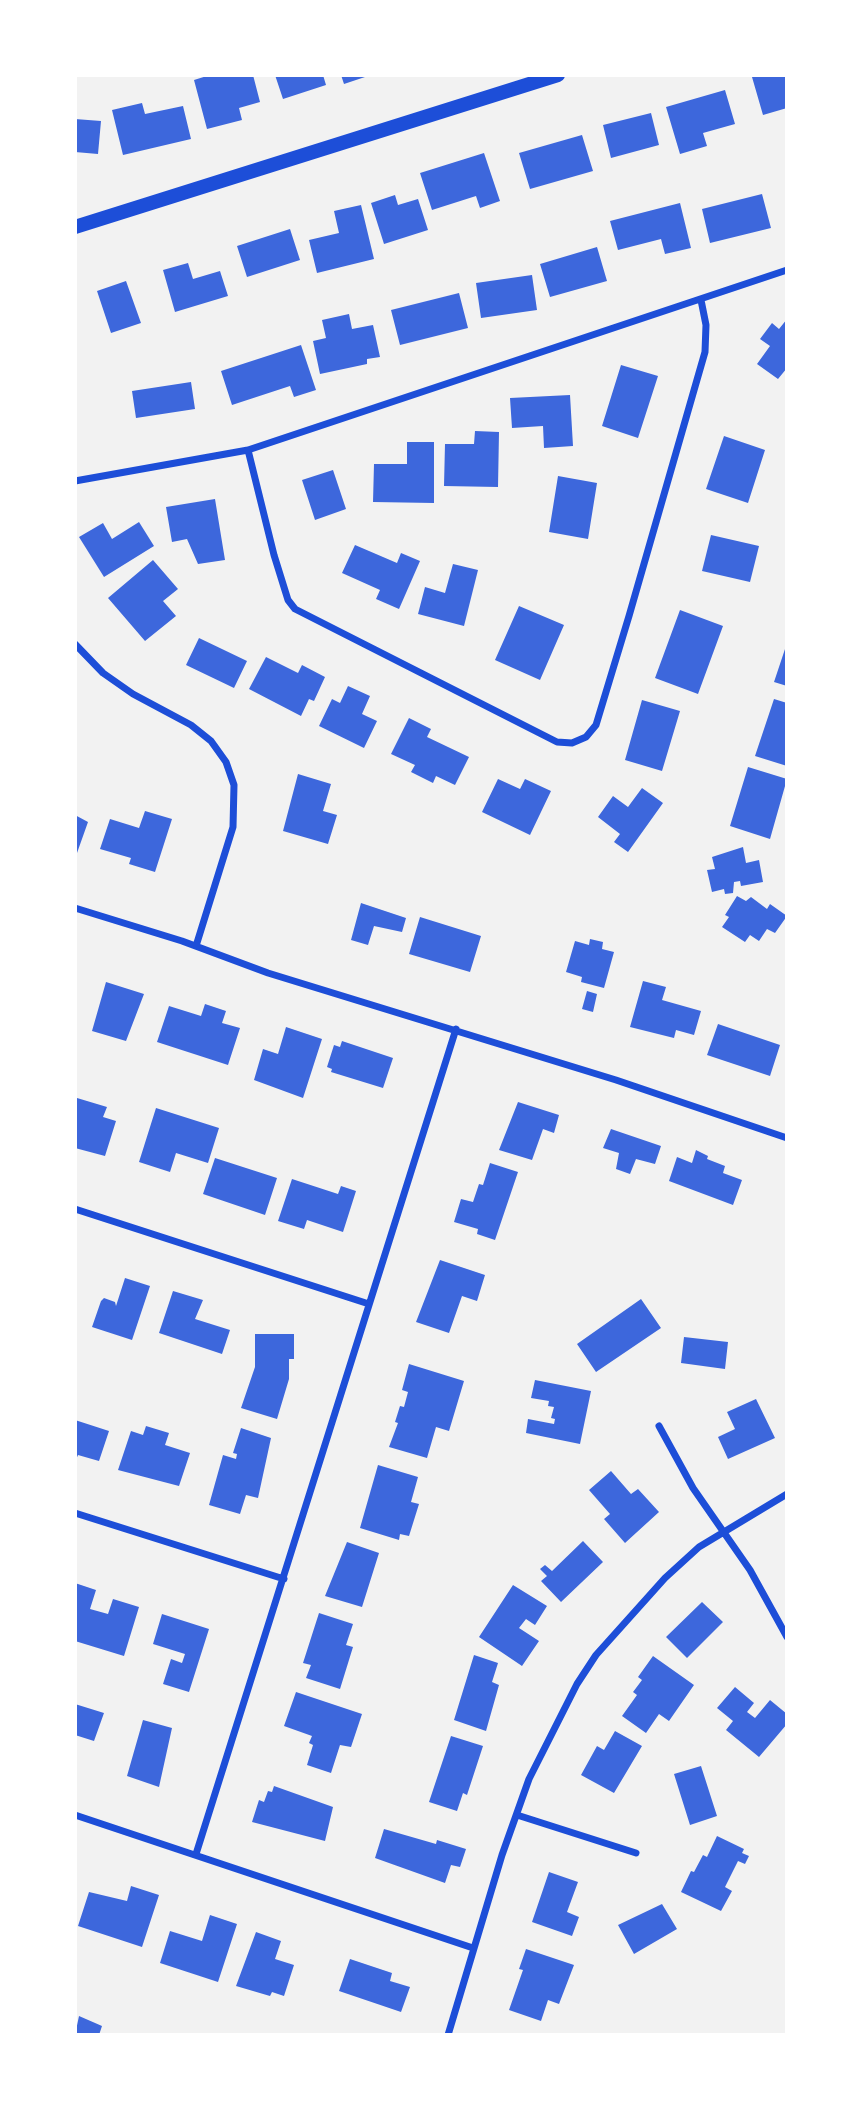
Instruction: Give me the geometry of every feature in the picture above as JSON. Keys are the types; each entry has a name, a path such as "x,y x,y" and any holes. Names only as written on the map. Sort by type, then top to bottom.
{"main road":[{"path":"75,226 558,75"}],"street":[{"path":"75,481 248,450 787,270"},
{"path":"248,450 274,555 288,600 295,609 557,742 572,743 586,737 596,725 629,616 705,352 706,325 701,300"},
{"path":"75,644 103,673 133,694 191,725 211,741 226,762 234,785 233,827 196,947"},
{"path":"75,908 268,973 457,1029 787,1138"},
{"path":"195,1854 457,1029"},
{"path":"75,1209 369,1304"},
{"path":"659,1426 693,1488 750,1570 787,1637"},
{"path":"448,2035 473,1948 517,1815 547,1740 596,1655 665,1577 723,1531 787,1494"},
{"path":"75,1513 284,1579"},
{"path":"75,1815 473,1948"},
{"path":"517,1815 636,1853"}],"building":[{"path":"210,75 253,75 260,102 239,108 242,120 207,129 194,80"},
{"path":"275,75 323,75 326,85 283,99"},
{"path":"341,75 368,75 368,76 344,84"},
{"path":"787,75 787,108 763,115 752,77"},
{"path":"725,90 735,124 703,133 707,146 680,154 666,107"},
{"path":"142,103 145,114 183,106 191,139 123,155 112,110"},
{"path":"651,113 659,145 611,158 603,125"},
{"path":"75,119 101,121 98,154 75,152"},
{"path":"582,135 593,171 530,189 519,153"},
{"path":"484,153 500,201 480,208 476,196 432,210 420,173"},
{"path":"762,194 771,228 710,243 702,209"},
{"path":"395,195 398,205 418,199 428,230 384,244 371,203"},
{"path":"680,203 691,248 665,254 661,239 618,250 610,221"},
{"path":"361,205 374,259 317,273 309,240 339,233 334,211"},
{"path":"290,229 300,260 247,277 237,246"},
{"path":"597,247 607,281 550,297 540,264"},
{"path":"188,263 193,279 220,271 228,296 175,312 163,270"},
{"path":"532,275 537,310 481,318 476,283"},
{"path":"126,281 141,323 111,333 97,291"},
{"path":"459,293 468,328 400,345 391,310"},
{"path":"349,314 352,329 373,325 380,357 367,359 367,364 320,374 313,341 326,338 322,320"},
{"path":"787,319 787,368 778,379 757,364 770,346 760,339 772,323 779,329"},
{"path":"301,345 316,390 294,397 290,386 232,405 221,371"},
{"path":"621,365 658,376 638,438 602,426"},
{"path":"191,382 195,409 136,418 132,391"},
{"path":"570,395 573,446 544,448 543,426 512,428 510,398"},
{"path":"475,431 499,432 498,487 444,486 445,444 474,444"},
{"path":"724,436 765,450 748,503 706,489"},
{"path":"407,442 434,442 434,503 373,502 374,464 407,464"},
{"path":"333,470 346,509 315,520 302,480"},
{"path":"558,476 597,483 588,539 549,532"},
{"path":"215,499 225,560 198,564 187,539 172,542 166,507"},
{"path":"139,522 154,546 104,577 79,537 103,523 112,539"},
{"path":"711,535 759,546 750,582 702,571"},
{"path":"355,545 397,563 401,553 420,561 399,609 376,599 380,590 342,573"},
{"path":"153,560 178,589 163,601 176,616 145,641 108,598"},
{"path":"453,564 478,570 464,626 418,614 425,587 445,593"},
{"path":"519,606 564,625 540,680 495,660"},
{"path":"680,610 723,626 698,694 655,678"},
{"path":"199,638 247,661 234,688 186,665"},
{"path":"787,643 787,686 774,682"},
{"path":"266,657 298,673 302,665 325,677 314,701 309,699 301,716 249,689"},
{"path":"348,686 370,696 362,714 377,721 364,748 319,726 332,699 340,703"},
{"path":"774,699 787,703 787,766 755,756"},
{"path":"642,700 680,711 662,771 625,760"},
{"path":"409,718 431,729 427,737 469,757 455,785 436,776 433,783 411,772 415,765 391,754"},
{"path":"748,767 787,779 770,839 730,826"},
{"path":"298,774 331,784 323,811 337,815 328,844 283,831"},
{"path":"498,779 520,789 525,779 551,791 530,835 482,812"},
{"path":"642,788 663,803 628,852 614,842 620,834 598,817 613,796 628,807"},
{"path":"145,811 172,819 155,872 129,864 131,858 100,849 110,819 139,828"},
{"path":"75,815 88,822 77,853 75,852"},
{"path":"743,847 746,863 759,860 763,882 741,886 740,881 734,882 733,893 725,894 724,889 712,892 707,870 715,869 712,857"},
{"path":"737,896 746,901 751,897 767,909 770,904 787,916 775,933 767,929 759,941 750,935 745,942 722,927 729,917 725,915"},
{"path":"361,903 406,918 402,932 374,926 368,945 351,940"},
{"path":"420,917 481,936 470,972 409,954"},
{"path":"590,939 603,942 602,949 614,952 604,988 581,982 582,977 566,972 575,941 589,945"},
{"path":"643,981 666,987 662,1000 701,1011 694,1035 676,1030 674,1038 630,1027"},
{"path":"106,982 144,994 126,1041 92,1031"},
{"path":"587,991 597,994 593,1012 582,1009"},
{"path":"205,1004 226,1011 222,1023 240,1028 228,1065 157,1042 169,1006 201,1016"},
{"path":"718,1024 780,1045 770,1076 707,1055"},
{"path":"286,1027 322,1039 303,1098 254,1080 263,1049 278,1054"},
{"path":"342,1041 393,1058 383,1088 331,1072 332,1069 327,1067 334,1045 340,1047"},
{"path":"77,1098 107,1107 103,1117 116,1121 105,1156 75,1148"},
{"path":"518,1102 559,1115 554,1133 543,1129 532,1160 499,1150"},
{"path":"156,1108 219,1128 208,1163 176,1153 170,1172 139,1162"},
{"path":"611,1129 661,1146 655,1164 636,1159 630,1174 616,1169 619,1153 603,1148"},
{"path":"696,1150 708,1156 707,1159 725,1166 723,1173 742,1180 733,1205 669,1181 677,1157 692,1163"},
{"path":"215,1158 277,1178 265,1215 203,1194"},
{"path":"490,1163 518,1172 495,1240 477,1234 478,1229 454,1222 461,1199 473,1202 479,1184 483,1185"},
{"path":"292,1179 338,1194 341,1186 356,1191 343,1232 307,1220 304,1229 278,1221"},
{"path":"440,1260 485,1275 477,1301 462,1296 449,1333 416,1322"},
{"path":"125,1278 150,1286 132,1340 92,1327 104,1298 115,1302 116,1306"},
{"path":"173,1291 203,1300 195,1319 230,1330 222,1354 159,1333"},
{"path":"641,1299 661,1328 596,1372 577,1344"},
{"path":"255,1334 294,1334 294,1359 289,1359 289,1379 277,1419 241,1408 255,1367"},
{"path":"684,1337 728,1342 725,1369 681,1363"},
{"path":"409,1364 464,1381 449,1431 436,1427 427,1458 389,1447 398,1423 395,1422 400,1406 404,1407 408,1392 402,1390"},
{"path":"535,1380 591,1391 580,1444 526,1433 528,1419 554,1424 555,1419 551,1418 554,1407 548,1406 549,1401 531,1398"},
{"path":"756,1399 775,1438 728,1459 718,1437 735,1429 727,1412"},
{"path":"75,1420 109,1431 99,1461 78,1455 75,1462"},
{"path":"146,1426 169,1433 165,1445 190,1453 179,1486 118,1470 131,1431 143,1435"},
{"path":"241,1428 271,1438 258,1498 246,1495 240,1514 209,1505 223,1455 236,1459 237,1454 233,1453"},
{"path":"378,1465 418,1477 411,1502 419,1504 409,1536 400,1534 399,1540 360,1528"},
{"path":"611,1471 631,1494 638,1489 659,1512 625,1543 604,1519 610,1514 589,1490"},
{"path":"583,1541 603,1562 561,1602 541,1581 547,1576 540,1569 545,1565 552,1571"},
{"path":"347,1542 379,1553 362,1607 325,1596"},
{"path":"75,1583 96,1590 90,1609 108,1614 113,1599 139,1607 124,1656 75,1641"},
{"path":"513,1585 547,1606 535,1625 526,1619 519,1628 539,1641 522,1666 479,1637"},
{"path":"702,1602 723,1622 687,1658 666,1637"},
{"path":"319,1613 353,1624 346,1645 353,1647 340,1689 306,1678 311,1665 303,1663"},
{"path":"162,1614 209,1629 189,1692 163,1684 171,1659 182,1663 185,1654 153,1644"},
{"path":"474,1655 498,1663 492,1682 499,1685 486,1731 454,1720"},
{"path":"653,1656 694,1685 669,1721 659,1714 646,1733 622,1716 637,1695 633,1692 642,1680 638,1677"},
{"path":"735,1687 754,1703 747,1712 755,1718 770,1700 787,1714 787,1724 759,1757 726,1730 733,1721 717,1708"},
{"path":"296,1692 362,1714 351,1747 340,1745 331,1773 307,1765 313,1745 309,1743 312,1736 284,1726"},
{"path":"75,1704 104,1713 94,1741 75,1735"},
{"path":"143,1720 172,1728 159,1787 127,1776"},
{"path":"615,1731 642,1746 614,1793 581,1775 597,1746 604,1750"},
{"path":"451,1736 483,1746 467,1795 463,1793 457,1811 429,1802"},
{"path":"701,1766 717,1816 690,1825 674,1774"},
{"path":"274,1786 333,1807 325,1841 252,1822 259,1800 264,1802 268,1791 272,1792"},
{"path":"384,1829 436,1844 437,1840 466,1849 460,1867 451,1865 445,1883 375,1858"},
{"path":"717,1836 744,1849 742,1853 749,1856 745,1864 738,1861 725,1887 732,1891 721,1911 681,1892 691,1871 694,1872 703,1855 707,1857"},
{"path":"549,1872 578,1882 567,1912 579,1917 572,1936 532,1922"},
{"path":"131,1886 159,1895 142,1947 78,1926 89,1892 127,1901"},
{"path":"662,1904 677,1929 634,1954 618,1925"},
{"path":"210,1915 237,1924 218,1982 160,1963 170,1931 202,1941"},
{"path":"256,1932 281,1941 275,1959 294,1965 284,1996 272,1992 270,1996 236,1986"},
{"path":"526,1949 574,1965 559,2004 548,2000 541,2021 509,2010 523,1970 519,1969"},
{"path":"350,1959 392,1973 390,1981 410,1987 401,2012 339,1991"},
{"path":"79,2016 102,2026 99,2035 75,2035"}]}
